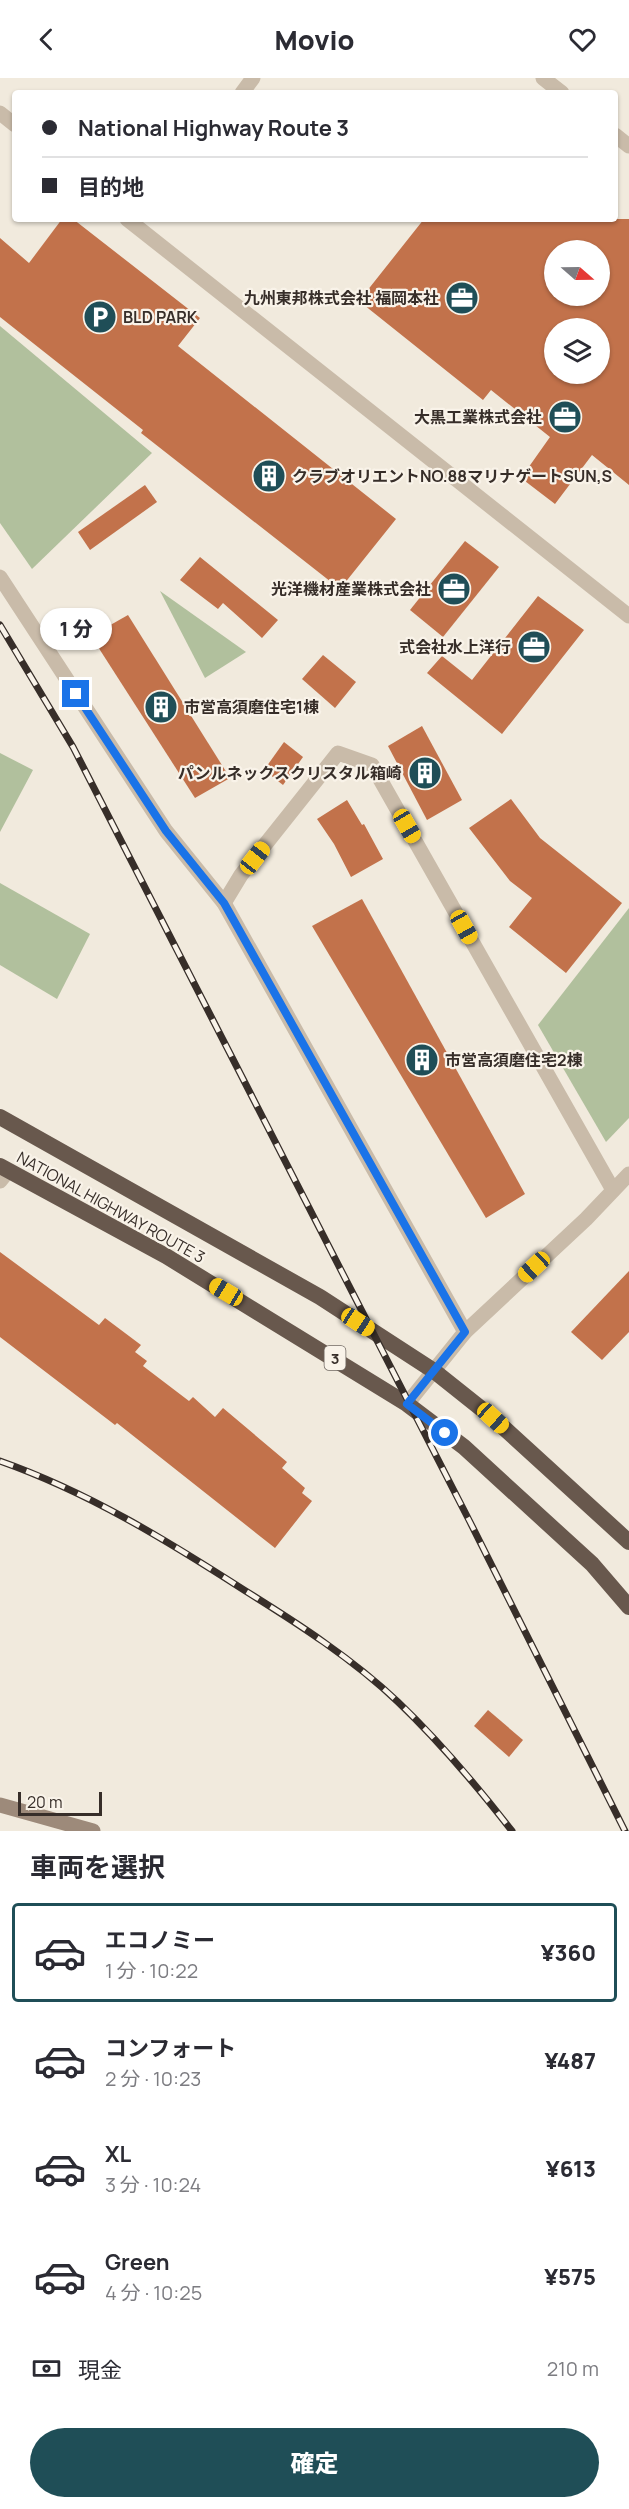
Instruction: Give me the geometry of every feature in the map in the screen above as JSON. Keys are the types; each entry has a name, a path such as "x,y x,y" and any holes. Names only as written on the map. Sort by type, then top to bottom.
{"highway":[{"name":"NATIONAL HIGHWAY ROUTE 3","path":"0,1117 320,1297 434,1371 493,1418 629,1542"},
{"name":"NATIONAL HIGHWAY ROUTE 3","path":"3,1173 166,1256 407,1404 464,1447 592,1564 629,1607"}],"main road":[{"path":"0,1805 93,1831"}],"street":[{"path":"543,78 558,90"},
{"path":"0,113 12,123"},
{"path":"136,222 629,616"},
{"path":"0,577 166,831 224,903 465,1332"},
{"path":"224,903 241,875 338,753 372,765 613,1190"},
{"path":"407,1404 465,1332 629,1173"}],"green space":[{"path":"0,326 152,453 32,569 0,523"},
{"path":"160,591 246,652 205,678"},
{"path":"0,753 33,770 0,832"},
{"path":"0,883 90,934 57,999 0,965"},
{"path":"629,908 629,1118 606,1142 538,1025"}],"building":[{"name":"九州東邦株式会社 福岡本社","path":"618,219 629,219 629,485 592,455 555,504 521,478 550,437 491,390 483,400 359,301 422,222 618,222"},
{"path":"60,222 77,222 200,318 178,346 396,519 340,589 141,433 143,430 0,317 0,238 29,263"},
{"path":"145,485 157,502 90,550 78,532"},
{"name":"光洋機材産業株式会社","path":"465,541 499,567 443,637 410,610"},
{"path":"200,557 278,620 262,638 223,603 218,609 180,580"},
{"path":"538,596 584,630 502,734 427,673 442,656 472,680"},
{"name":"市営高須磨住宅1棟","path":"128,615 230,778 195,798 91,636"},
{"path":"323,655 356,682 335,708 302,679"},
{"name":"パンルネックスクリスタル箱崎","path":"422,726 462,800 427,820 388,746"},
{"path":"284,742 303,757 283,785 264,770"},
{"path":"511,799 540,838 622,903 566,973 509,927 532,898 510,881 469,828"},
{"path":"347,800 362,825 364,824 383,859 351,877 334,844 317,819"},
{"name":"市営高須磨住宅2棟","path":"362,899 525,1194 486,1218 312,926"},
{"path":"0,1252 99,1325 105,1318 141,1345 135,1352 147,1361 143,1366 189,1401 193,1397 215,1417 223,1408 287,1462 282,1468 305,1488 302,1493 312,1501 275,1548 117,1423 115,1425 0,1337"},
{"path":"629,1271 629,1332 602,1360 571,1332"},
{"path":"488,1710 523,1740 509,1757 474,1726"}],"railway":[{"path":"0,625 73,747 470,1522 625,1831"},
{"path":"0,1461 64,1487 126,1518 215,1571 324,1642 381,1686 414,1717 458,1765 512,1831"}],"place":[{"name":"九州東邦株式会社 福岡本社","path":"462,298"},
{"name":"BLD PARK","path":"100,317"},
{"name":"大黒工業株式会社","path":"565,417"},
{"name":"クラブオリエントNO.88マリナゲートSUN,S","path":"269,476"},
{"name":"光洋機材産業株式会社","path":"454,589"},
{"name":"式会社水上洋行","path":"534,647"},
{"name":"市営高須磨住宅1棟","path":"161,707"},
{"name":"パンルネックスクリスタル箱崎","path":"425,773"},
{"name":"市営高須磨住宅2棟","path":"422,1060"}],"route":[{"path":"76,694 166,831 224,903 465,1332 407,1404 445,1433"}]}
